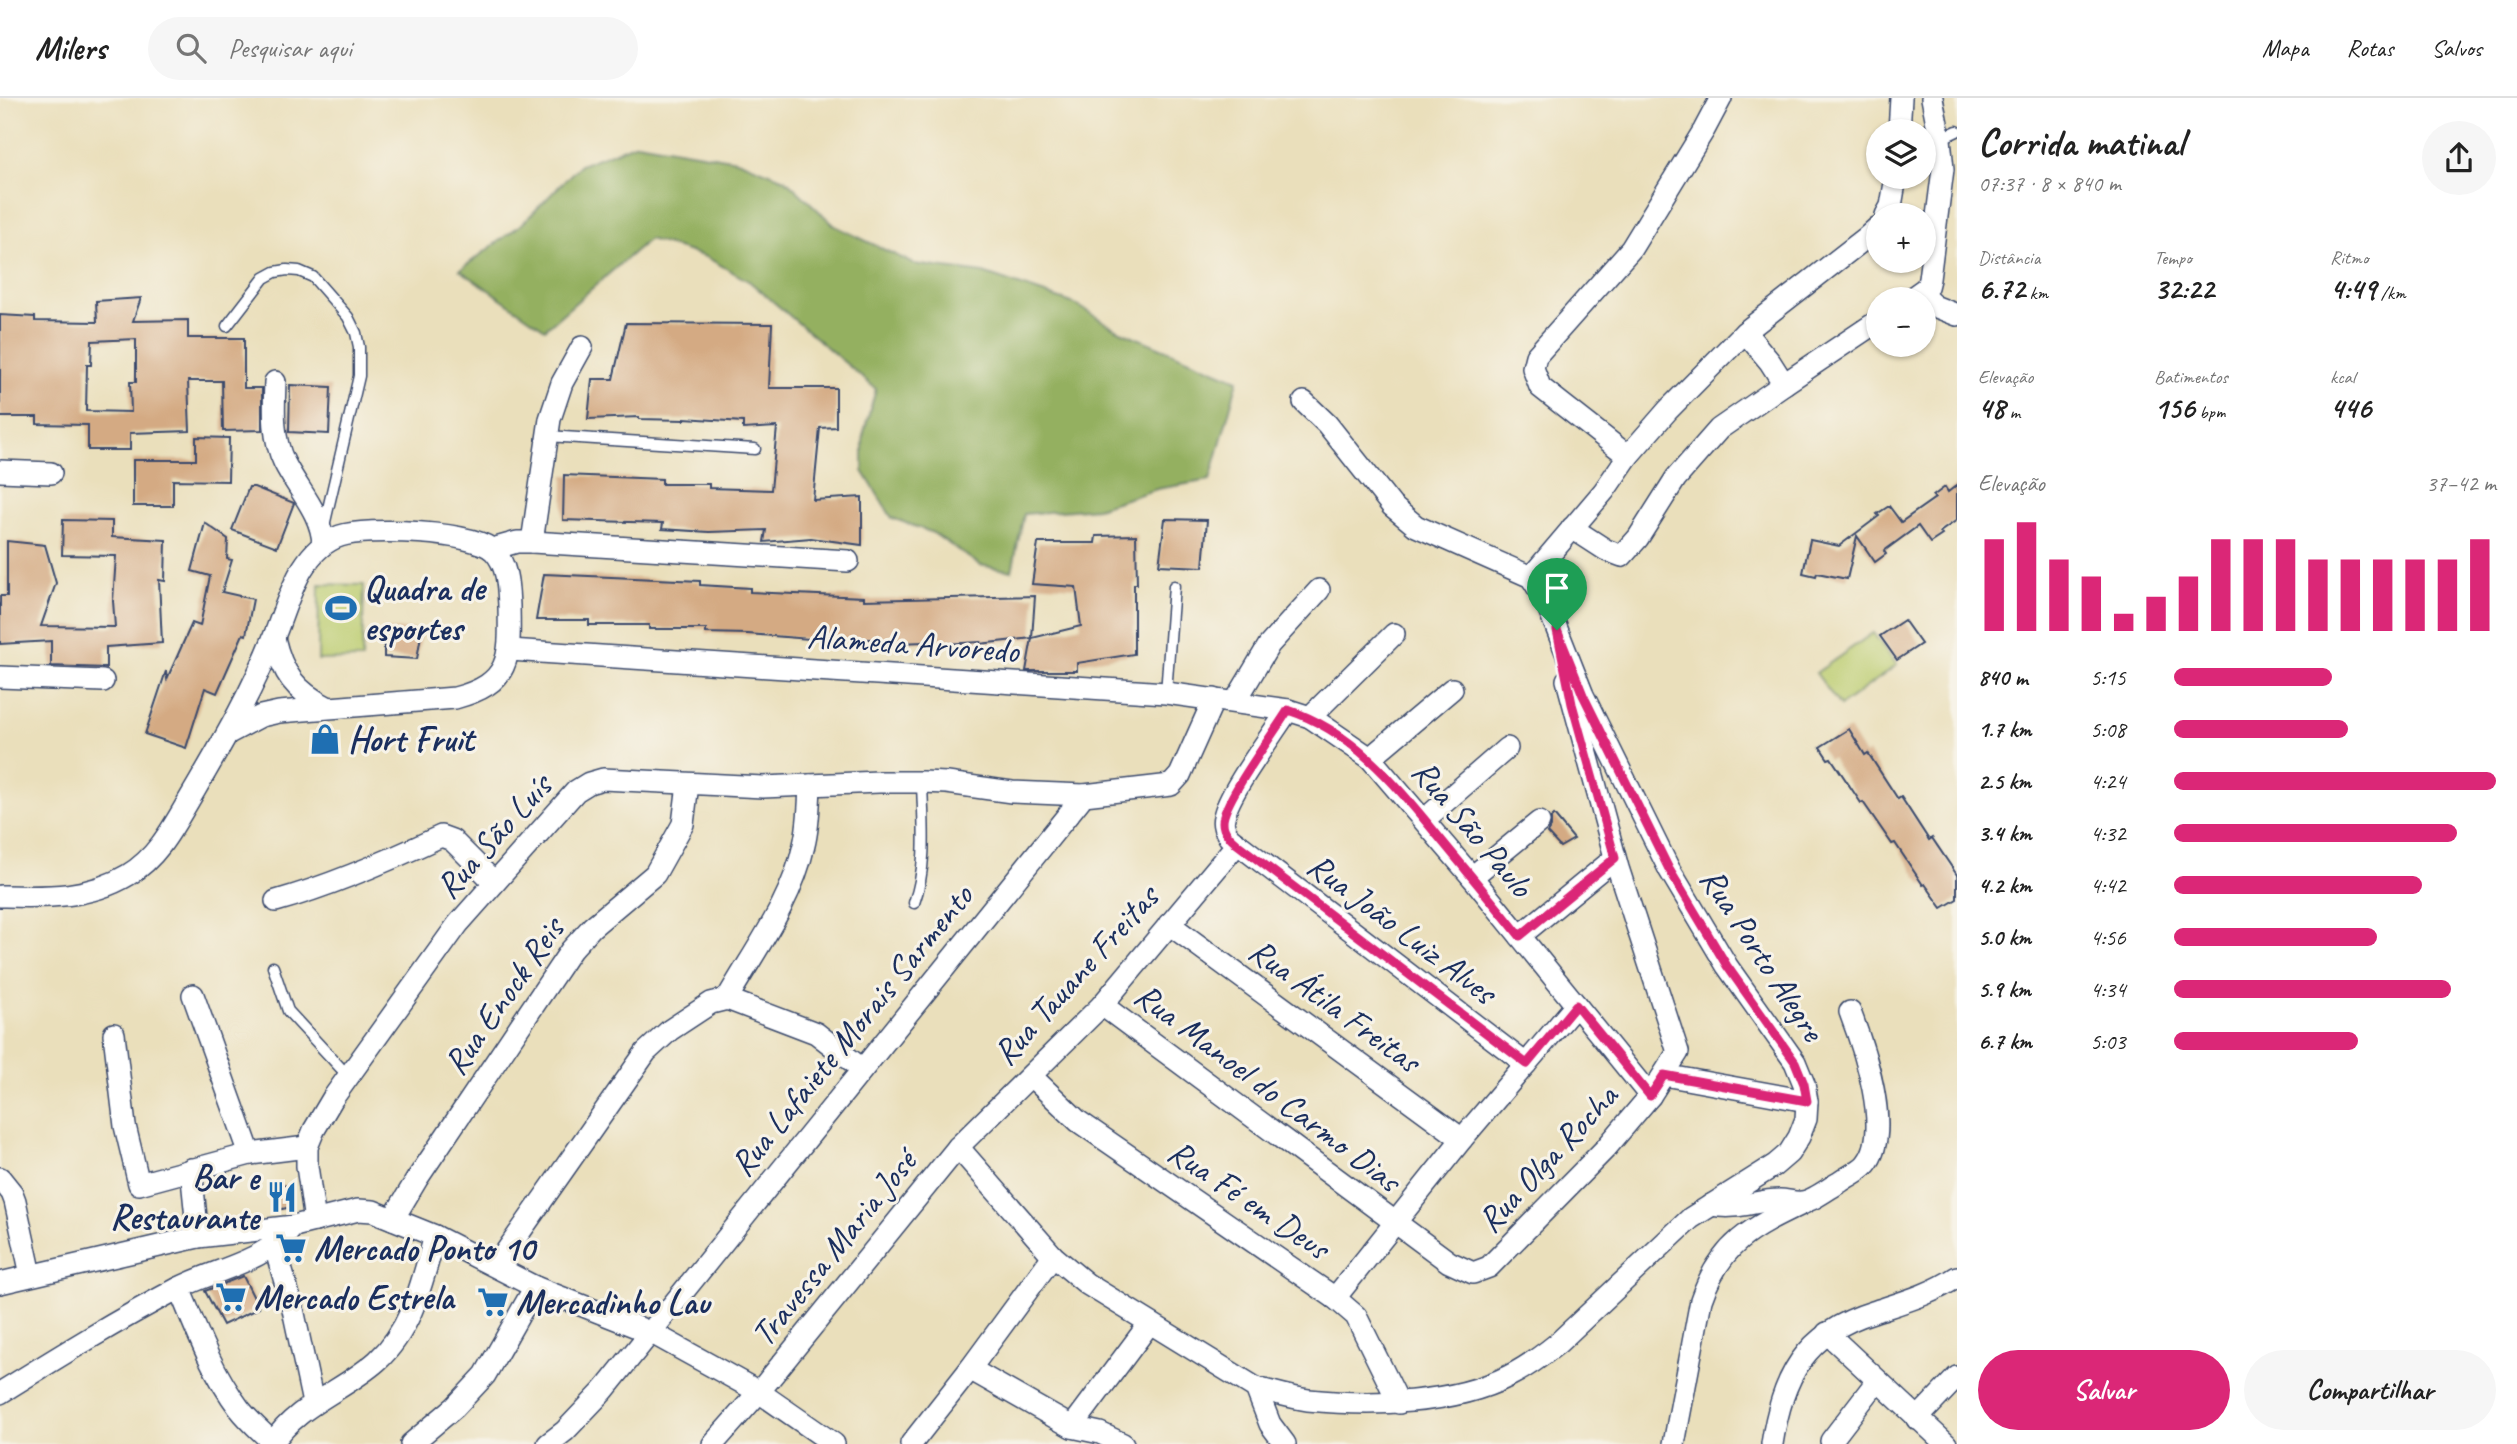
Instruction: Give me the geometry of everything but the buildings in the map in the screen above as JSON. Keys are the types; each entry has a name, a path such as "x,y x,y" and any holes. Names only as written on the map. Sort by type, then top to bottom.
{"street":[{"path":"1628,456 1540,387 1533,368 1536,356 1631,248 1721,98"},
{"path":"1900,119 1901,98"},
{"path":"1927,287 1949,135 1932,98"},
{"path":"1304,402 1327,424 1392,506 1416,526 1531,577 1668,410 1745,332 1866,238"},
{"path":"1936,307 1957,315"},
{"path":"1572,528 1615,555 1622,556 1628,552 1676,478 1719,429 1866,329"},
{"path":"1745,332 1784,384"},
{"path":"532,542 547,436 562,383 582,347"},
{"path":"275,382 275,426 278,444 284,461 319,521 323,538"},
{"path":"0,471 51,473"},
{"path":"0,896 63,897 109,885 130,875 146,862 161,845 229,733 274,638 300,575 323,538 366,533 443,534 481,542 492,549 506,572 509,589 510,650 497,676 474,693 433,700 301,709 261,716 229,733"},
{"path":"492,549 517,542 532,542 848,561"},
{"name":"Rua Porto Alegre","path":"958,1147 1053,1256 1087,1284 1256,1388 1307,1400 1399,1403 1472,1390 1507,1378 1536,1361 1691,1218 1775,1165 1789,1153 1806,1119 1804,1084 1795,1062 1727,966 1669,869 1583,695 1545,599 1531,577"},
{"path":"1084,795 1171,785 1180,775 1224,701 1318,590"},
{"name":"Rua Olga Rocha","path":"1395,1223 1448,1262 1473,1273 1489,1267 1605,1148 1650,1096 1678,1052 1615,858 1572,704 1557,630"},
{"path":"1310,717 1394,634"},
{"path":"274,638 282,665 298,690 329,708"},
{"name":"Alameda Arvoredo","path":"510,650 1166,694 1288,710 1310,717"},
{"path":"0,677 103,681"},
{"path":"1370,758 1452,689"},
{"path":"1237,844 1224,829 1225,811 1288,710"},
{"name":"Rua São Paulo","path":"1310,717 1370,758 1472,877 1650,1096"},
{"path":"1424,820 1507,748"},
{"name":"Rua São Luís","path":"307,1147 333,1098 458,924 576,791 589,783 603,779 621,779 763,787 922,782 1012,792 1084,795"},
{"name":"Rua Enock Reis","path":"393,1219 571,950 592,928 655,874 683,824 687,811 688,784"},
{"path":"727,999 786,896 796,873 808,828 810,785"},
{"name":"Rua Lafaiete Morais Sarmento","path":"548,1444 565,1431 604,1390 652,1333 861,1068 1084,795"},
{"path":"1472,877 1539,822"},
{"path":"276,901 377,865 441,836 452,840 494,882"},
{"name":"Rua Tauane Freitas","path":"958,1147 1102,1005 1237,844"},
{"name":"Rua João Luiz Alves","path":"1237,844 1527,1064"},
{"path":"1520,936 1615,858"},
{"name":"Rua Átila Freitas","path":"1169,923 1462,1139"},
{"path":"193,995 250,1154"},
{"path":"496,1266 646,1052 670,1030 711,1003 727,999 817,1033 861,1068"},
{"name":"Rua Manoel do Carmo Dias","path":"1102,1005 1395,1223"},
{"path":"1335,1298 1462,1139 1576,1005"},
{"path":"1674,1444 1701,1300 1708,1281 1727,1252 1752,1228 1804,1203 1855,1172 1866,1164 1872,1154 1876,1128 1872,1082 1850,1012"},
{"path":"114,1034 125,1126 139,1184 250,1154 307,1147 315,1221"},
{"path":"1664,1075 1807,1101"},
{"name":"Rua Fé em Deus","path":"1031,1076 1089,1129 1335,1298 1356,1316 1399,1403"},
{"name":"Travessa Maria José","path":"713,1444 759,1392 958,1147"},
{"path":"191,1169 198,1237"},
{"path":"0,1178 12,1192 15,1201 31,1275"},
{"path":"1711,1205 1736,1208 1778,1200 1804,1203"},
{"path":"0,1283 198,1237 294,1226 366,1210 435,1236 535,1287 652,1333 759,1392 834,1444"},
{"path":"0,1393 179,1287 238,1266 274,1244 294,1226"},
{"path":"179,1287 209,1359 222,1382 240,1410 272,1444 289,1423 313,1404 377,1361 404,1330 415,1306 435,1236"},
{"path":"274,1244 293,1309 313,1404"},
{"path":"911,1444 971,1369 1053,1256"},
{"path":"1772,1444 1787,1383 1797,1363 1827,1333 1870,1312 1922,1297 1957,1278"},
{"path":"411,1444 454,1407 485,1374 535,1287"},
{"path":"1072,1427 1149,1324"},
{"path":"1827,1333 1946,1444"},
{"path":"971,1369 1072,1427 1100,1433 1123,1444"},
{"path":"1917,1419 1957,1377"},
{"path":"1831,1441 1877,1381"},
{"path":"1256,1388 1270,1424 1285,1444"}],"lane":[{"path":"227,326 264,278 287,270 299,271 313,277 348,317 356,333 359,376 323,538"},
{"path":"547,436 755,449"},
{"path":"1166,694 1174,586"},
{"path":"914,903 922,877 922,782"},
{"path":"273,967 288,1011 349,1077"}],"green space":[{"path":"637,143 737,160 785,179 835,226 914,264 983,273 1075,304 1116,329 1238,380 1210,480 1157,489 1097,508 1024,514 1012,571 980,565 933,533 892,518 863,471 863,436 876,389 750,282 706,257 649,239 545,329 460,270 523,223 580,165"},
{"name":"Quadra de esportes","path":"319,584 364,585 362,659 318,660"},
{"path":"1873,633 1897,665 1840,706 1816,673"}],"place":[{"name":"Quadra de esportes","path":"341,608"},
{"name":"Hort Fruit","path":"325,739"},
{"name":"Bar e Restaurante","path":"282,1197"},
{"name":"Mercado Ponto 10","path":"291,1248"},
{"name":"Mercado Estrela","path":"231,1297"},
{"name":"Mercadinho Lau","path":"493,1302"}],"route":[{"path":"1557,630 1583,695 1669,869 1727,966 1795,1062 1804,1084 1807,1101 1664,1075 1650,1096 1576,1005 1527,1064 1237,844 1224,829 1225,811 1231,798 1288,710 1310,717 1370,758 1520,936 1615,858 1572,704 1557,630"}]}
